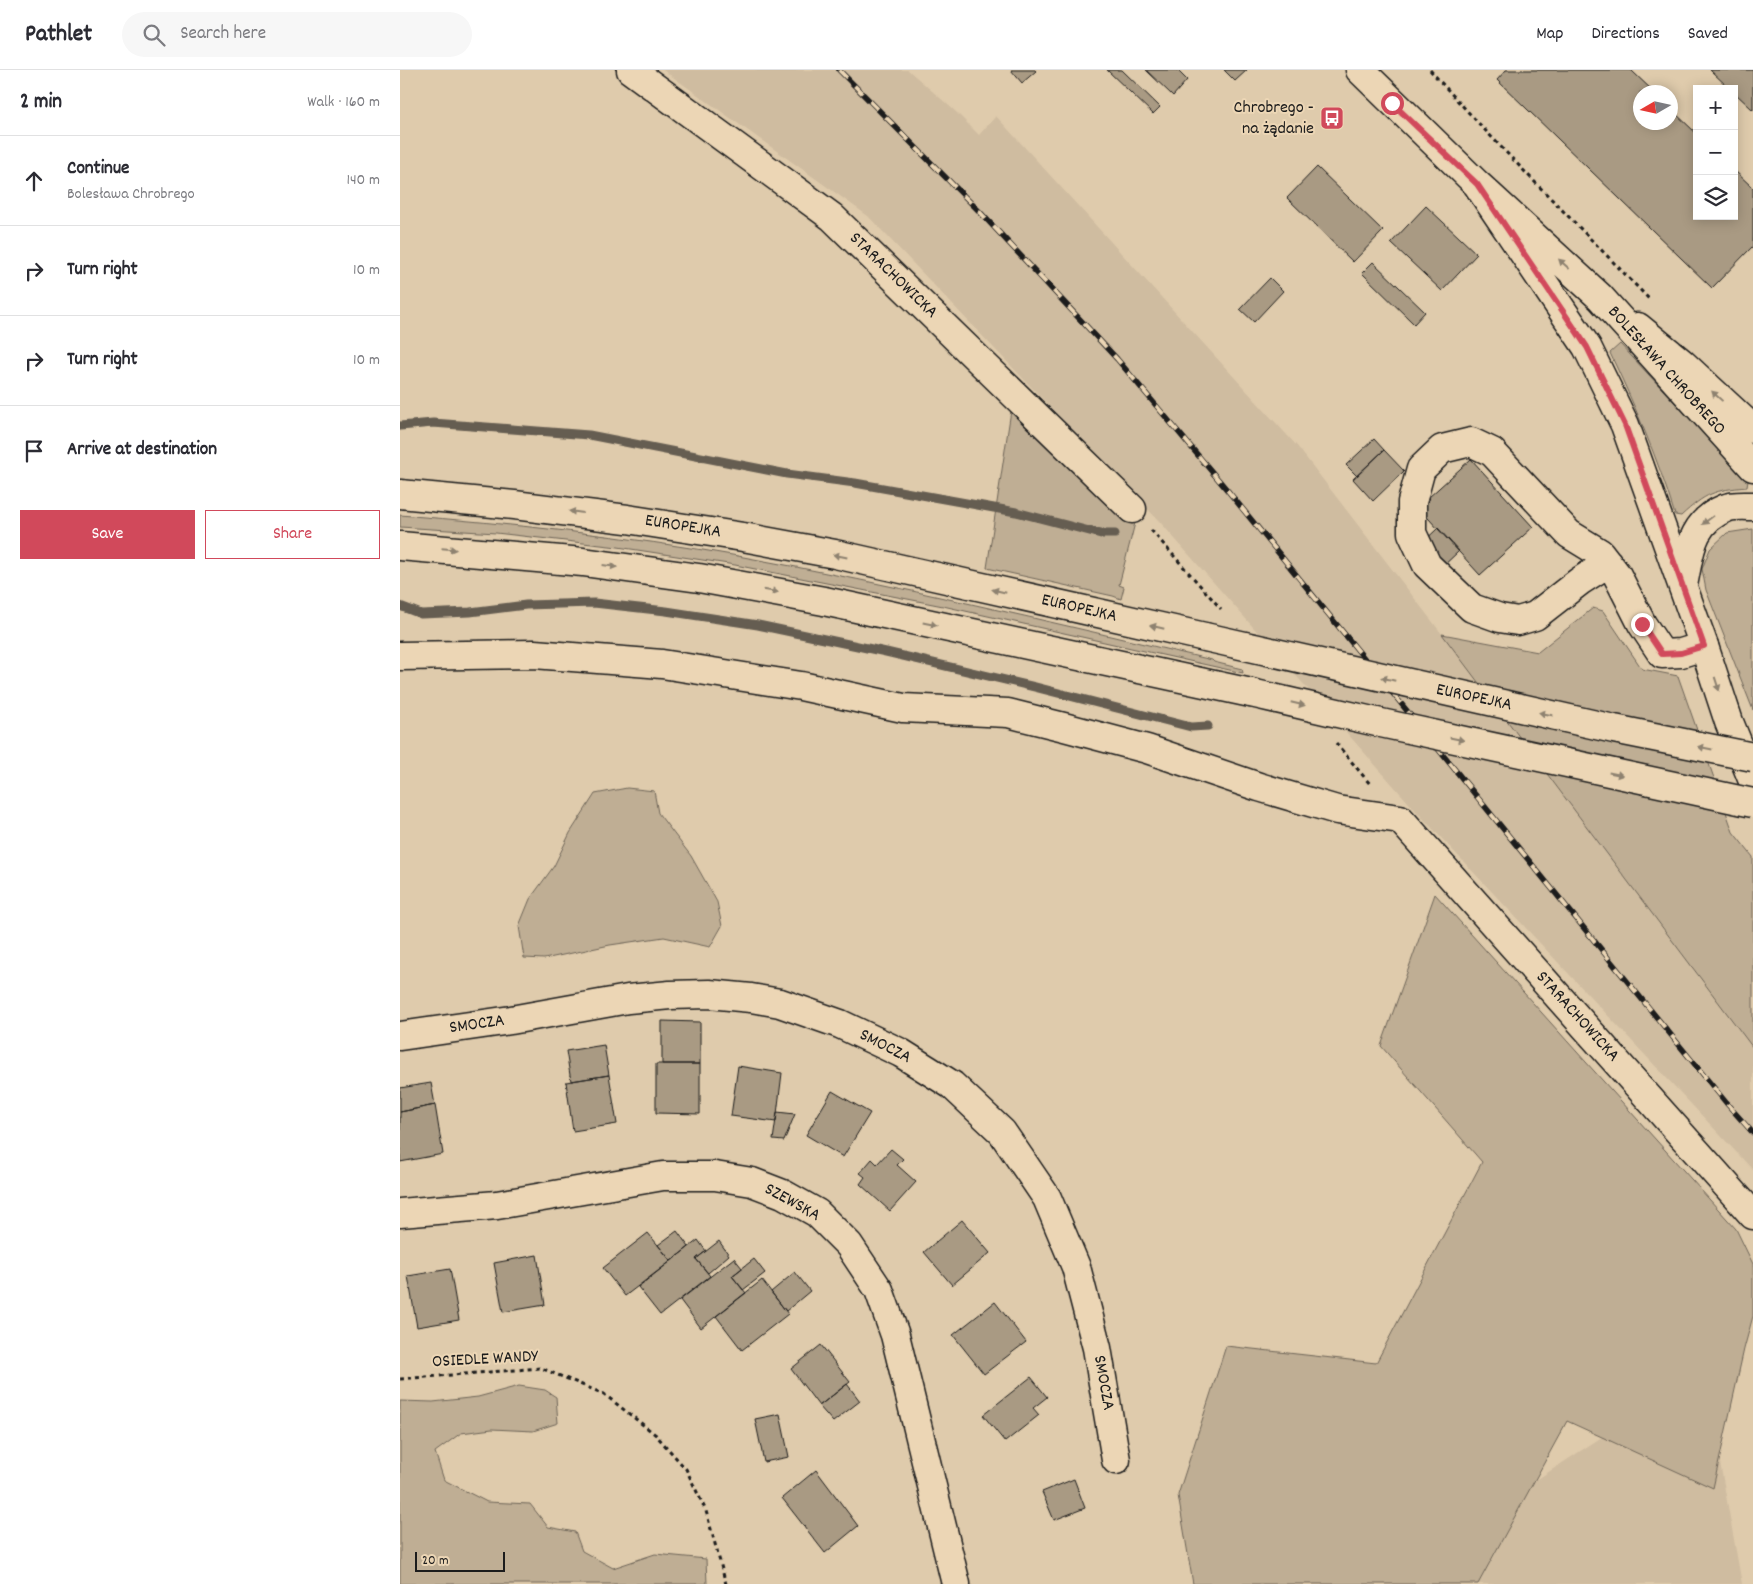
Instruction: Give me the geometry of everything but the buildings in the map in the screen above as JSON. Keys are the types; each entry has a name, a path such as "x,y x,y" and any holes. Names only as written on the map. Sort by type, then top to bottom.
{"main road":[{"name":"STARACHOWICKA","path":"631,70 832,216 1132,509"},
{"name":"BOLESŁAWA CHROBREGO","path":"1360,70 1477,184 1600,297 1682,363 1753,429"},
{"name":"BOLESŁAWA CHROBREGO","path":"1477,184 1587,347 1625,425 1730,722 1753,780"},
{"name":"BOLESŁAWA CHROBREGO","path":"1600,297 1753,467"},
{"path":"1608,563 1580,581 1535,616 1518,620 1500,618 1472,608 1427,565 1412,533 1412,502 1421,469 1442,449 1472,442 1492,452 1569,534 1600,553 1608,563 1617,575 1642,624 1662,654 1681,653 1704,646"},
{"name":"EUROPEJKA","path":"400,494 514,504 618,517 835,554 1427,688 1753,757"},
{"path":"1682,586 1695,534 1703,522 1727,507 1753,506"},
{"path":"400,546 583,562 708,580 824,601 1753,803"},
{"name":"STARACHOWICKA","path":"400,656 534,654 662,664 800,686 903,708 1008,713 1147,749 1259,787 1337,810 1400,819 1753,1215"},
{"name":"SMOCZA","path":"400,1036 510,1020 628,999 710,994 751,998 780,1004 840,1024 901,1053 952,1086 1002,1132 1047,1198 1076,1267 1100,1365 1116,1460"},
{"name":"SZEWSKA","path":"400,1213 497,1205 662,1176 716,1176 752,1182 783,1194 817,1214 849,1245 880,1290 895,1335 956,1584"}],"path":[{"path":"1430,70 1485,132 1650,301"},
{"name":"OSIEDLE WANDY","path":"400,1379 541,1368 604,1394 656,1435 686,1469 706,1511 726,1584"}],"shaded area":[{"path":"663,70 908,70 979,135 996,116 1297,446 1442,634 1753,1048 1753,1170 1416,811 1160,522 868,216"},
{"path":"1620,344 1748,481 1747,487 1718,491 1697,502 1681,516 1675,515 1646,433 1610,353"},
{"path":"1012,404 1135,523 1119,585 1124,587 1121,599 987,568"},
{"path":"400,515 569,531 654,542 738,556 857,579 1035,618 1212,660 1242,669 1243,673 943,606 735,565 618,547 496,533 400,527"},
{"path":"1753,529 1753,710 1706,590 1702,569 1710,549 1727,533"},
{"path":"1593,608 1603,611 1642,669 1678,676 1733,832 1753,857 1753,1048 1442,634 1538,652"},
{"path":"627,788 654,791 658,813 691,856 717,902 722,926 710,947 664,937 610,945 544,959 524,958 519,926 530,899 554,866 570,833 595,794"},
{"path":"1435,894 1736,1229 1753,1264 1753,1316 1713,1488 1567,1421 1478,1584 1193,1584 1178,1495 1226,1346 1376,1363 1482,1162 1381,1046"},
{"path":"519,1386 545,1390 556,1397 558,1423 533,1431 492,1429 461,1433 435,1452 444,1480 487,1502 530,1504 548,1527 575,1532 582,1551 613,1568 655,1554 706,1559 707,1584 400,1584 400,1401 433,1402 478,1397"},
{"path":"1608,1433 1719,1457 1742,1584 1461,1584 1512,1496"}],"waterway":[{"path":"400,426 433,423 589,435 787,474 855,483 1016,512 1101,534 1115,534"},
{"path":"400,606 421,614 470,612 526,605 594,603 666,611 758,625 886,652 1035,687 1191,727 1208,726"}],"railway":[{"path":"839,70 979,211 1117,359 1228,491 1728,1105 1753,1133"}],"place":[{"name":"Chrobrego - na żądanie","path":"1332,118"}],"route":[{"path":"1392,103 1477,184 1587,347 1625,425 1704,646 1681,653 1662,654 1642,624"}]}
